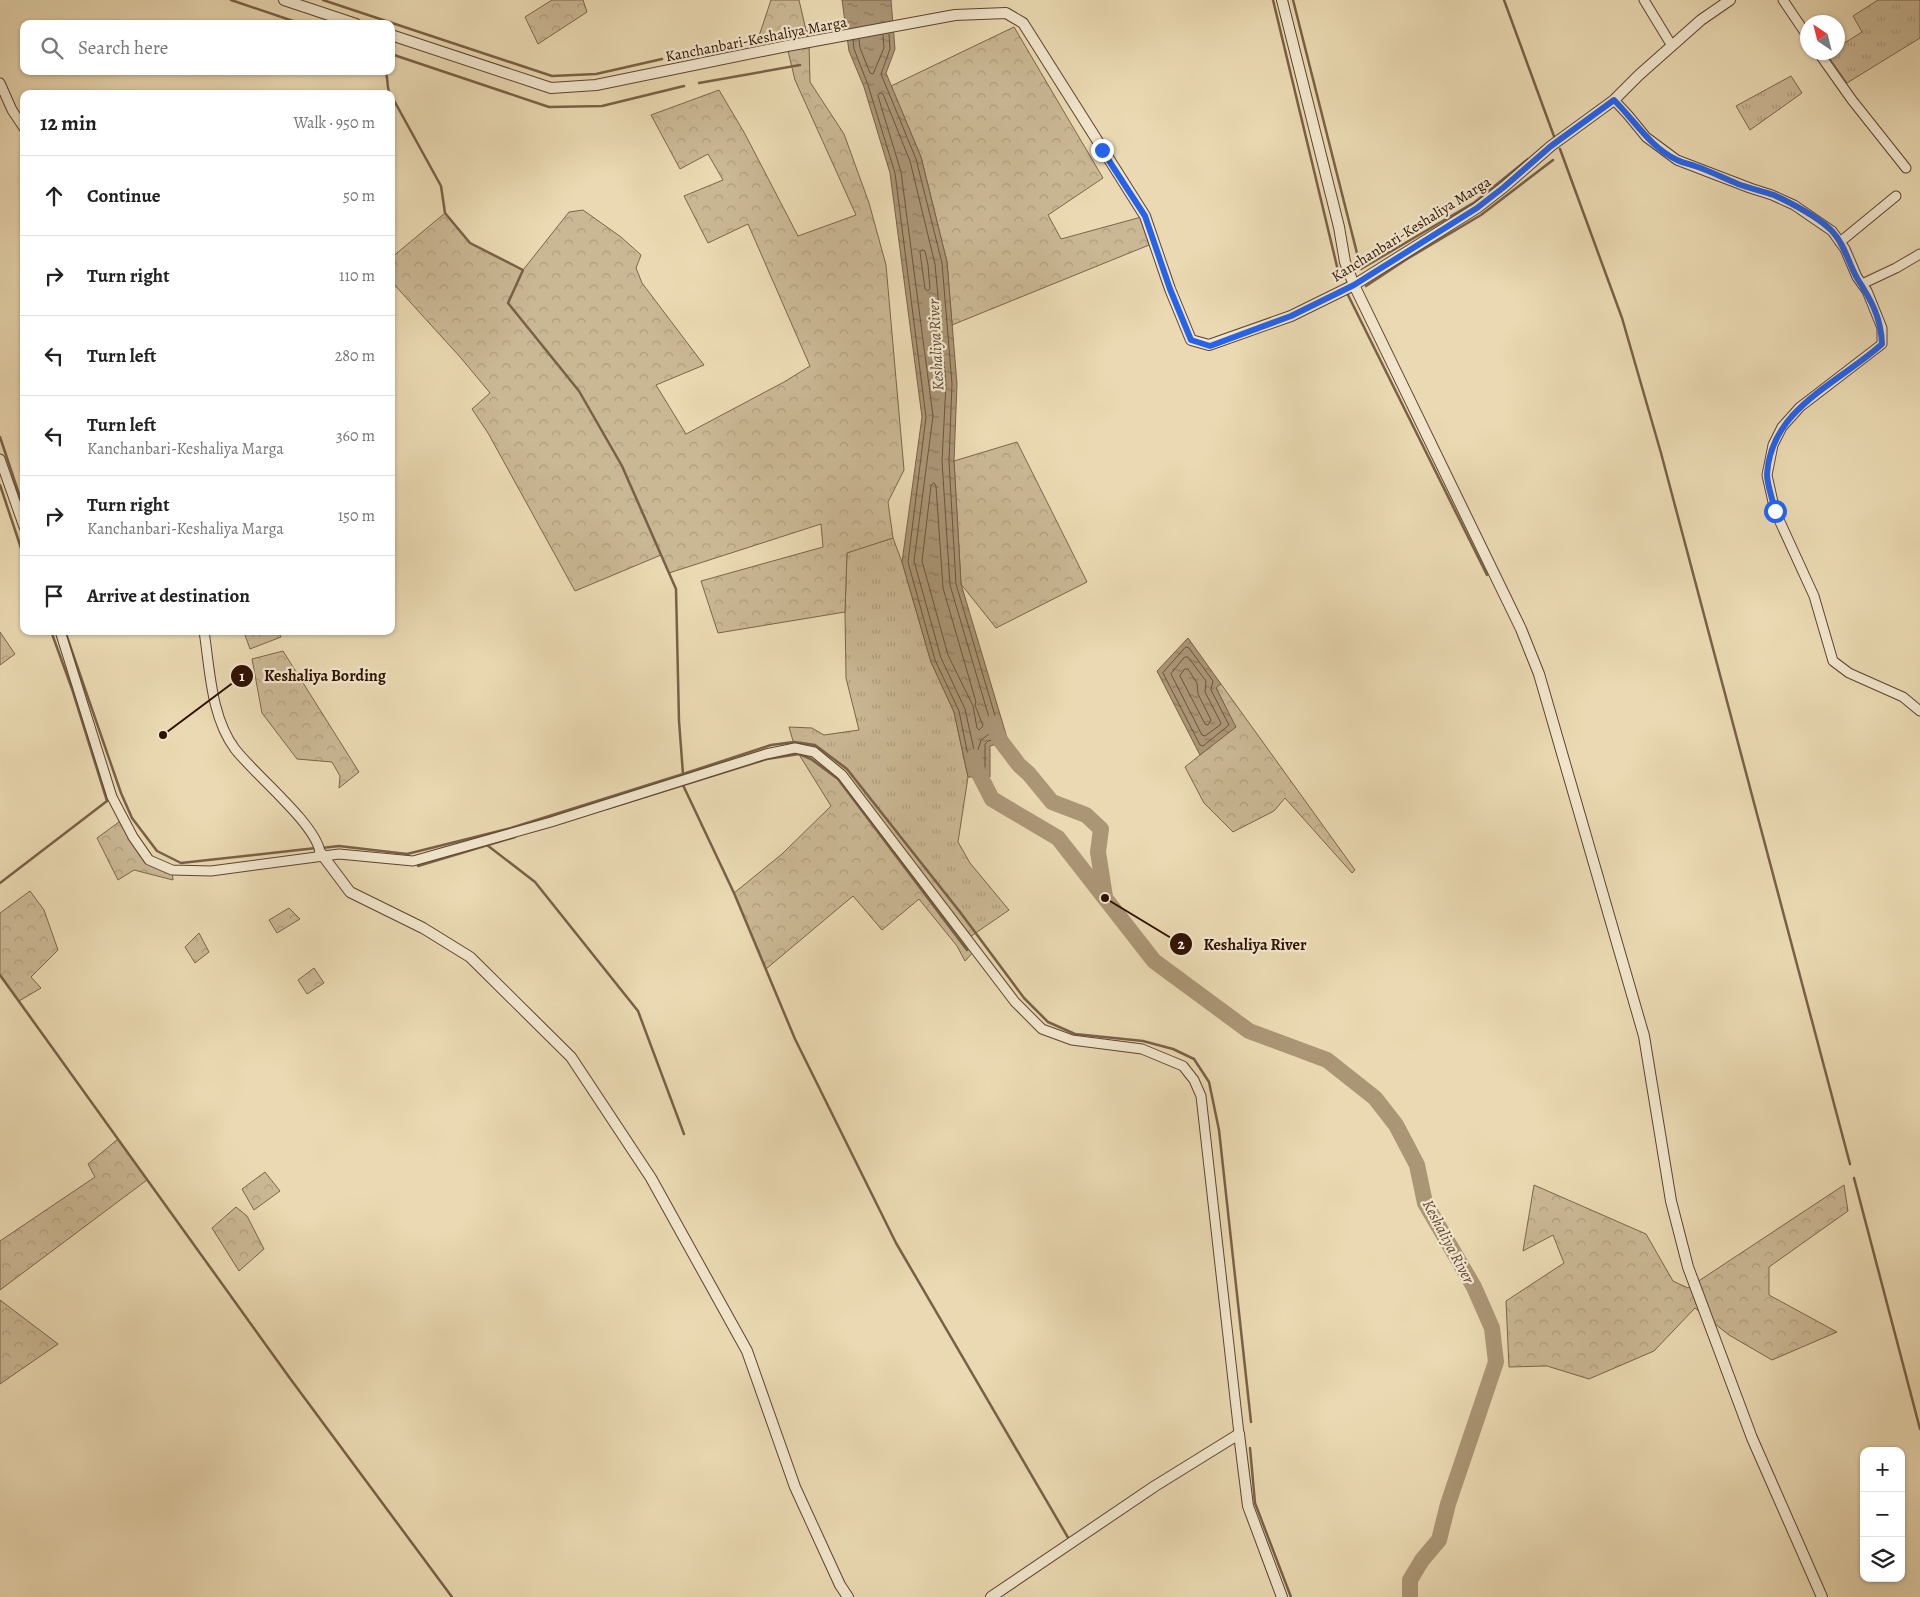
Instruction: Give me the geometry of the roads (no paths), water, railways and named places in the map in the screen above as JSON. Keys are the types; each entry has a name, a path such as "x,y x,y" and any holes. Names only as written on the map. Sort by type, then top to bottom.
{"street":[{"path":"284,0 344,20"},
{"path":"1282,0 1338,226 1345,262 1354,285 1521,629 1539,674 1644,1036 1671,1200 1688,1267 1752,1438 1822,1597"},
{"path":"1644,0 1672,46"},
{"name":"Kanchanbari-Keshaliya Marga","path":"395,36 551,88 596,85 787,46 955,15 1006,13 1023,23 1145,216 1170,289 1191,340 1210,346 1291,316 1354,285 1477,208 1551,146 1614,100 1701,20 1730,0"},
{"path":"1783,0 1800,25"},
{"path":"1824,60 1852,100 1906,168"},
{"path":"0,83 12,110 20,122"},
{"path":"1614,100 1628,114 1646,138 1678,160 1794,205 1832,231 1845,249 1854,271 1867,291 1882,328 1882,344 1800,407 1782,427 1773,445 1767,475 1775,511 1814,596 1833,661 1849,672 1902,697 1920,711"},
{"path":"1840,242 1896,196"},
{"path":"1862,284 1920,254"},
{"path":"0,459 20,516"},
{"path":"61,635 112,797 133,837 149,860 172,870 211,872 320,851 413,861 551,822 766,754 795,748 814,752 842,775 1015,1002 1042,1029 1072,1040 1142,1049 1183,1066 1194,1080 1201,1096 1248,1506 1282,1597"},
{"path":"205,635 217,715 234,748 309,828 320,851 350,892 423,928 470,957 571,1057 651,1178 747,1351 795,1487 840,1585 848,1597"},
{"path":"991,1597 1155,1486 1239,1434"}],"water":[{"path":"842,0 891,0 895,49 886,73 921,157 947,262 957,384 954,461 961,584 1008,741 990,746 990,777 968,777 954,712 931,662 902,562 922,417 890,173 864,87 849,51"},
{"path":"1188,638 1221,684 1216,688 1236,727 1200,755 1157,671"}],"waterway":[{"path":"231,0 290,20"},
{"path":"323,0 383,20"},
{"path":"1273,0 1340,279"},
{"path":"1293,0 1361,269 1475,202 1528,159"},
{"path":"1504,0 1555,139"},
{"path":"395,24 552,76 596,74 662,59"},
{"path":"679,55 786,34 846,27"},
{"path":"395,55 549,107 602,106 684,86"},
{"path":"699,83 800,65"},
{"path":"386,75 389,90"},
{"path":"395,102 441,186 445,213 470,243 523,270 508,303 579,391 622,466 676,589 679,721 683,774"},
{"path":"1560,149 1622,318 1661,453 1850,1164"},
{"path":"1366,286 1481,215 1553,160"},
{"path":"1348,295 1487,575"},
{"path":"0,437 20,497"},
{"path":"0,485 20,545"},
{"path":"0,883 107,801 72,689 52,635"},
{"path":"66,635 121,793 132,818 157,851 181,863 316,848"},
{"name":"Keshaliya River","path":"992,723 1000,740 1019,765 1052,802 1086,815 1101,829 1098,852 1105,897"},
{"path":"322,848 339,846 407,854 511,828 771,745 794,742 815,745 847,769 960,912 1024,998 1048,1022 1075,1034 1143,1041 1173,1049 1194,1059 1209,1082 1219,1130 1251,1422"},
{"path":"606,809 767,759 799,754 811,759 838,779 967,950"},
{"name":"Keshaliya River","path":"974,757 974,764 992,799 1058,838 1154,961 1249,1031 1327,1060 1375,1098 1396,1125 1417,1165 1425,1203 1474,1287 1492,1328 1496,1362 1448,1504 1439,1540 1422,1560 1410,1580 1410,1597"},
{"path":"682,783 734,893 795,1039 896,1243 1070,1541"},
{"path":"418,866 515,837"},
{"path":"487,845 535,882 638,1011 684,1134"},
{"path":"0,975 289,1377 452,1597"},
{"path":"1854,1178 1920,1429"},
{"path":"1250,1448 1255,1503 1291,1597"}],"place":[{"name":"Keshaliya Bording","path":"163,735"},
{"name":"Keshaliya River","path":"1105,898"}]}
